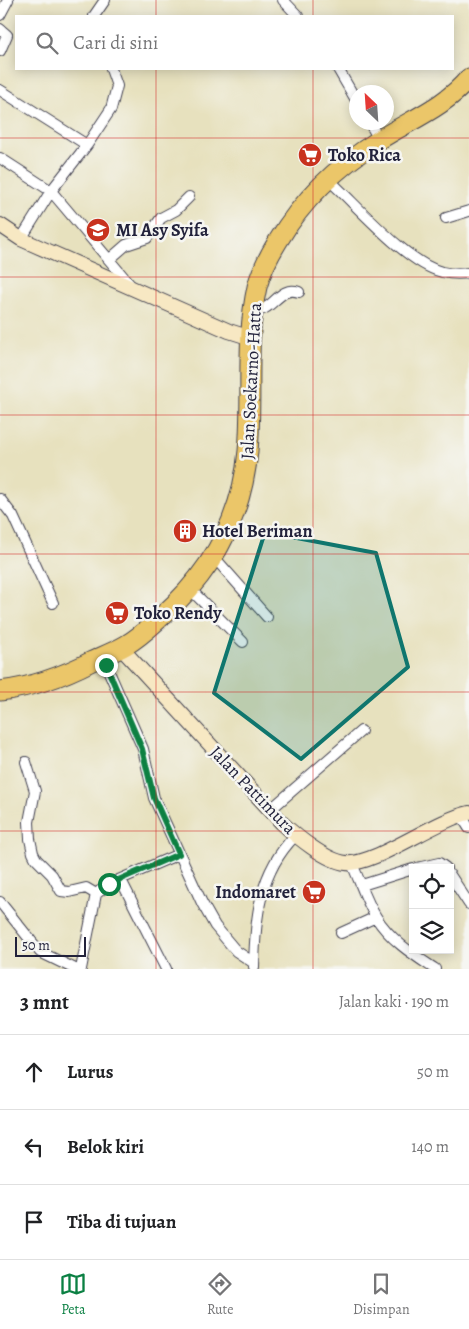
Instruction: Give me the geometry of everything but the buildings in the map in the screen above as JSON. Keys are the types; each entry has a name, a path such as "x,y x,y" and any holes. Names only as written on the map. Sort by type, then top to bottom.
{"highway":[{"name":"Jalan Soekarno-Hatta","path":"0,700 52,688 106,665 190,589 214,557 231,523 244,477 248,452 253,311 258,284 279,240 327,178 379,139 438,106 457,92 469,78"},
{"name":"Jalan Soekarno-Hatta","path":"0,690 28,686 56,677 123,648"}],"street":[{"path":"0,15 8,0"},
{"path":"95,15 105,0"},
{"path":"283,0 297,15"},
{"path":"0,29 6,34 7,38 0,50"},
{"path":"21,239 51,191 87,145 111,109 116,96 115,76 112,70"},
{"path":"339,70 349,88"},
{"path":"0,90 87,145"},
{"path":"374,130 379,139"},
{"path":"0,158 51,191 132,286"},
{"path":"327,178 389,238 413,257 442,272 469,273"},
{"path":"110,259 126,245 147,238 161,218 176,210 189,197"},
{"path":"446,218 469,211"},
{"path":"0,225 21,239 132,286 229,331 251,338"},
{"path":"253,311 265,309 290,289 299,292"},
{"path":"0,499 14,516 53,603"},
{"path":"214,557 267,617"},
{"path":"190,589 243,642"},
{"name":"Jalan Pattimura","path":"123,648 295,836 328,856 343,863 352,864"},
{"path":"106,665 142,749 154,798 179,854 215,926 236,952 254,966"},
{"path":"270,810 361,732"},
{"path":"26,762 35,792 29,822 34,856 52,875 61,891 86,888 96,894"},
{"path":"435,969 395,939 376,917 352,864 465,814 469,828"},
{"path":"254,966 256,918 262,890 275,862 295,836"},
{"path":"81,969 96,894 102,888 179,854"},
{"path":"430,864 443,864"},
{"path":"362,884 409,870"},
{"path":"121,880 166,969"},
{"path":"454,881 469,904"},
{"path":"0,902 40,952 75,969"},
{"path":"341,933 376,917"}],"highlighted area":[{"path":"265,532 376,553 408,667 301,759 214,693"}],"place":[{"name":"Toko Rica","path":"310,155"},
{"name":"MI Asy Syifa","path":"98,230"},
{"name":"Hotel Beriman","path":"185,531"},
{"name":"Toko Rendy","path":"117,613"},
{"name":"Indomaret","path":"314,892"}],"route":[{"path":"106,665 142,749 154,798 179,854 109,884"}]}
